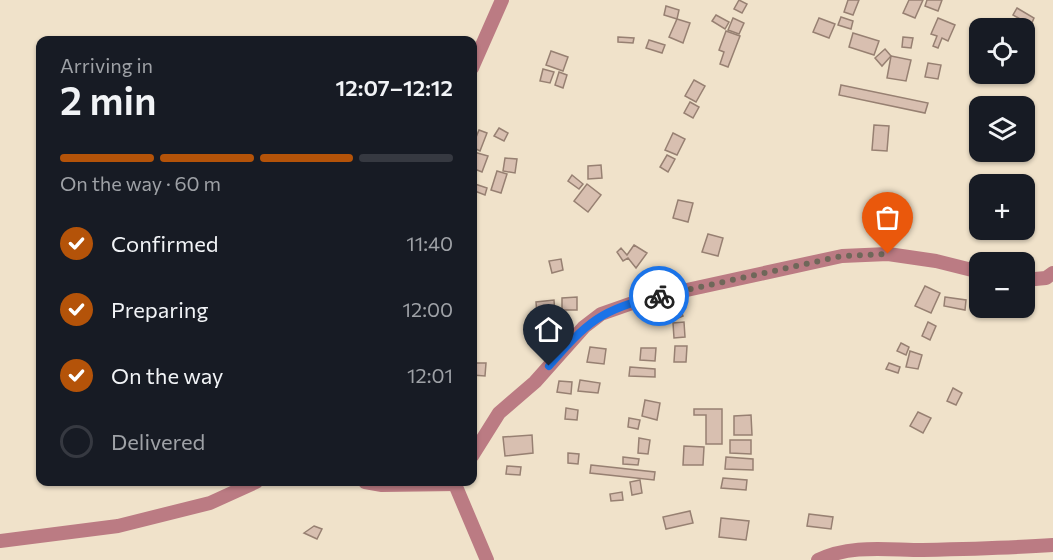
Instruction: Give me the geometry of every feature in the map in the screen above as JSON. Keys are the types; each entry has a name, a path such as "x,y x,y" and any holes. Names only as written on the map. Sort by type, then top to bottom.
{"street":[{"path":"477,57 502,0"},
{"path":"477,448 499,413 535,382 584,327 601,314 641,300 842,256 888,254 936,261 969,269"},
{"path":"1035,279 1046,278 1053,273"},
{"path":"0,541 118,526 210,503 247,486"},
{"path":"458,486 487,560"},
{"path":"818,560 828,555 862,549 1006,549 1053,545"}],"building":[{"path":"739,0 747,4 742,13 734,9"},
{"path":"848,0 859,0 853,15 844,12"},
{"path":"909,0 923,0 915,18 903,13"},
{"path":"927,0 942,0 938,11 925,6"},
{"path":"666,6 679,10 677,19 664,15"},
{"path":"1017,8 1034,18 1018,18 1013,15"},
{"path":"716,15 729,22 725,29 712,21"},
{"path":"841,17 853,21 851,29 838,25"},
{"path":"733,18 744,23 739,34 728,30"},
{"path":"819,18 835,24 829,38 813,32"},
{"path":"938,18 955,25 948,41 942,38 938,48 933,46 937,36 931,34"},
{"path":"677,19 690,23 683,43 669,37"},
{"path":"726,31 740,36 728,67 720,64 724,52 719,50"},
{"path":"853,33 879,41 874,55 849,47"},
{"path":"618,37 634,38 633,43 618,42"},
{"path":"903,37 913,38 911,48 902,47"},
{"path":"649,40 665,45 662,53 646,48"},
{"path":"885,49 891,56 882,66 875,58"},
{"path":"551,51 568,57 563,71 546,65"},
{"path":"891,56 911,60 906,81 887,78"},
{"path":"928,63 941,65 938,79 925,77"},
{"path":"543,69 554,72 550,83 540,81"},
{"path":"559,72 567,75 563,88 555,85"},
{"path":"694,80 705,86 696,102 685,96"},
{"path":"841,85 928,103 925,113 839,95"},
{"path":"690,102 699,107 693,118 684,113"},
{"path":"874,125 889,126 887,151 872,150"},
{"path":"499,128 508,133 504,141 494,136"},
{"path":"479,130 487,133 480,151 477,150"},
{"path":"673,133 685,139 677,155 665,150"},
{"path":"477,153 488,156 482,172 477,170"},
{"path":"667,155 675,159 668,172 660,167"},
{"path":"505,158 517,159 515,173 503,171"},
{"path":"601,165 602,178 588,179 588,166"},
{"path":"497,171 507,174 501,193 491,190"},
{"path":"572,175 583,184 579,189 568,181"},
{"path":"587,184 601,195 588,212 574,201"},
{"path":"477,185 487,188 485,195 477,192"},
{"path":"678,200 693,203 688,222 673,218"},
{"path":"708,234 723,238 718,256 702,252"},
{"path":"634,245 647,253 636,268 628,258 623,261 617,252 621,248 627,255"},
{"path":"561,259 563,270 552,273 549,261"},
{"path":"925,286 940,293 931,313 915,306"},
{"path":"577,297 577,310 562,310 562,298"},
{"path":"945,297 966,300 965,310 944,306"},
{"path":"554,300 555,313 537,315 536,302"},
{"path":"680,308 683,316 673,320 669,313"},
{"path":"656,313 667,313 668,322 656,322"},
{"path":"684,322 685,337 674,338 673,323"},
{"path":"928,322 936,326 930,340 922,336"},
{"path":"901,343 909,347 906,355 897,351"},
{"path":"675,346 687,346 686,362 674,362"},
{"path":"590,347 606,349 604,364 587,362"},
{"path":"641,348 656,348 655,361 640,360"},
{"path":"910,351 922,355 918,369 906,367"},
{"path":"477,363 486,363 485,376 477,375"},
{"path":"889,363 900,367 898,373 886,369"},
{"path":"630,367 655,369 655,377 629,376"},
{"path":"580,380 600,383 598,393 578,391"},
{"path":"559,381 572,382 571,394 557,392"},
{"path":"953,388 962,393 956,405 947,401"},
{"path":"645,400 660,403 657,420 642,416"},
{"path":"566,408 578,410 577,420 565,419"},
{"path":"694,409 722,409 722,444 706,444 706,415 694,415"},
{"path":"918,412 931,418 923,433 910,426"},
{"path":"751,415 752,435 734,435 734,416"},
{"path":"629,418 640,420 638,429 628,427"},
{"path":"532,435 533,453 505,456 503,437"},
{"path":"639,438 650,440 648,454 638,453"},
{"path":"730,440 751,440 751,454 730,453"},
{"path":"684,446 704,447 703,465 683,465"},
{"path":"568,453 579,454 578,464 568,463"},
{"path":"623,457 639,459 638,465 623,464"},
{"path":"726,457 753,459 753,470 725,469"},
{"path":"591,465 655,472 654,480 590,473"},
{"path":"507,466 521,467 520,475 506,474"},
{"path":"723,478 747,480 746,490 721,488"},
{"path":"640,480 642,493 632,495 630,482"},
{"path":"622,492 623,500 611,501 610,494"},
{"path":"690,511 693,523 666,529 663,517"},
{"path":"809,514 833,517 831,529 807,526"},
{"path":"721,518 749,521 746,540 719,537"},
{"path":"314,526 322,529 317,539 304,533"}],"way so far":[{"path":"659,296 842,256 888,254"}],"route":[{"path":"549,366 584,327 601,314 659,296"}]}
